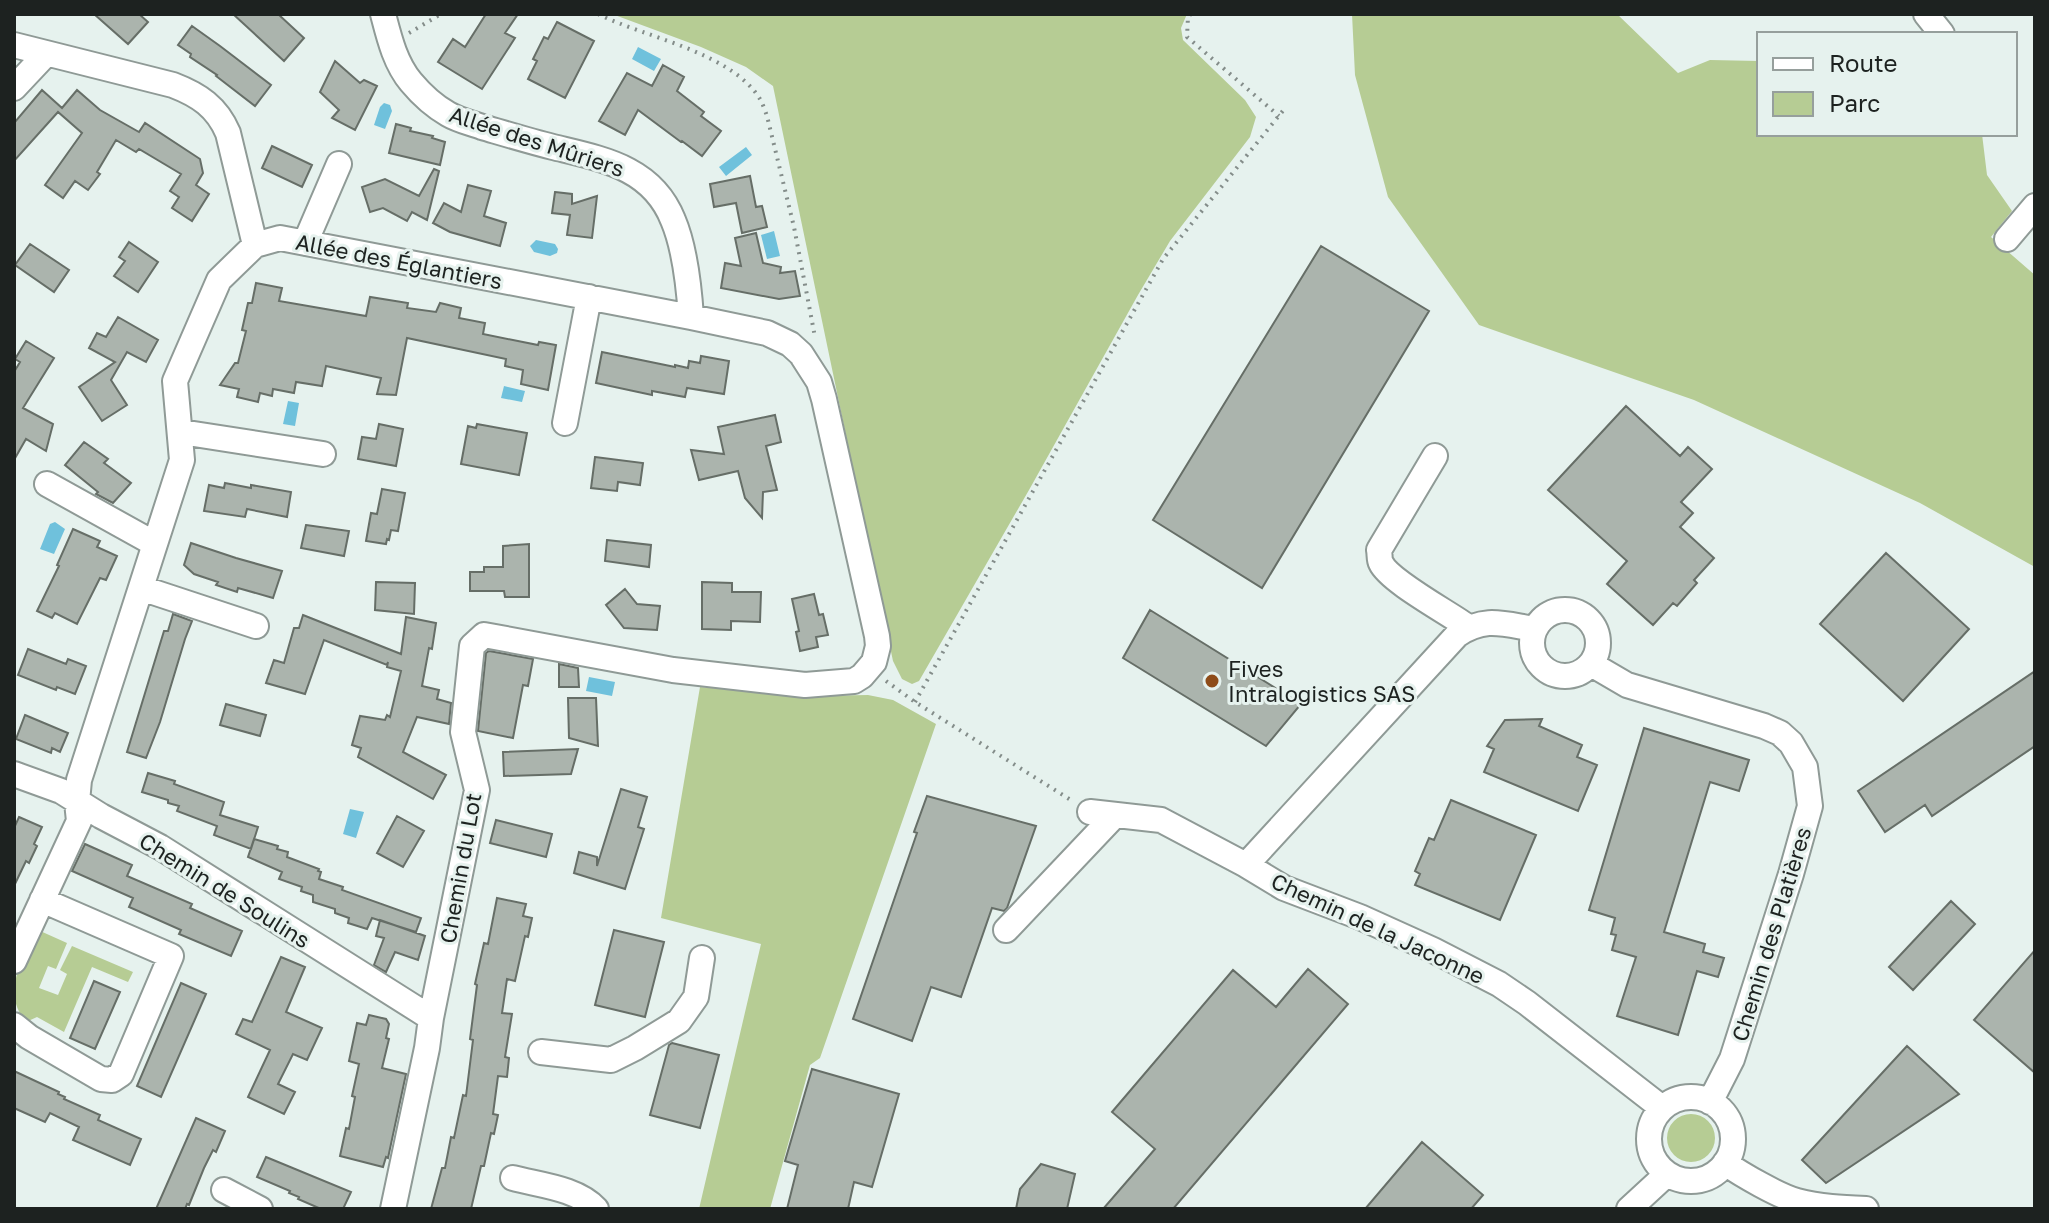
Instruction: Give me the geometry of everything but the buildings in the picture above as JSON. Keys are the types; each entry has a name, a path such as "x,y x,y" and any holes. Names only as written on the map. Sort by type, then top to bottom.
{"street":[{"name":"Allée des Mûriers","path":"383,14 390,41 410,81 449,115 523,139 606,160 642,179 663,201 673,219 689,282 691,317"},
{"path":"1926,14 1940,32"},
{"path":"14,45 173,85 213,107 228,133 255,245 219,280 175,381 182,460 79,780 79,821 14,961"},
{"path":"14,88 46,54"},
{"path":"305,243 339,164"},
{"path":"2007,239 2035,206"},
{"name":"Allée des Églantiers","path":"255,245 280,238 691,317 767,333 801,354 819,382 877,636 876,655 869,669"},
{"path":"565,423 589,297"},
{"path":"181,432 323,454"},
{"path":"1435,456 1379,550 1381,564 1405,587 1468,627 1497,623 1534,629"},
{"path":"47,484 155,544"},
{"path":"141,588 256,626"},
{"path":"1560,609 1572,610 1591,621 1597,631 1597,654 1591,664 1573,675 1553,674 1537,661 1533,651 1534,629 1549,613 1560,609"},
{"name":"Chemin de la Jaconne","path":"1246,865 1457,635 1468,627"},
{"name":"Chemin du Lot","path":"393,1209 477,790 463,732 472,646 484,635 673,670 805,685 854,681 869,669"},
{"name":"Chemin des Platières","path":"1591,664 1627,685 1780,733 1791,743 1805,767 1810,806 1791,874 1732,1059 1710,1102"},
{"name":"Chemin de Soulins","path":"14,774 61,791 172,854 431,1018"},
{"name":"Chemin de la Jaconne","path":"1090,812 1161,820 1284,888 1360,917 1499,984 1662,1108"},
{"path":"1006,930 1115,815"},
{"path":"14,1025 101,1079 112,1080 121,1074 171,956 42,900"},
{"path":"541,1052 611,1060 635,1048 679,1021 696,997 702,958"},
{"path":"1680,1099 1710,1102 1723,1112 1732,1132 1733,1143 1725,1163 1716,1173 1705,1179 1679,1180 1656,1163 1650,1150 1649,1135 1653,1120 1662,1108 1680,1099"},
{"path":"1725,1163 1794,1201 1866,1209"},
{"path":"1629,1209 1667,1174"},
{"path":"513,1178 565,1191 589,1201 596,1209"},
{"path":"224,1190 260,1209"}],"path":[{"path":"390,41 416,30 441,14"},
{"path":"598,14 705,56 738,75 761,100 794,227 816,343"},
{"path":"1191,14 1188,17 1187,37 1279,116"},
{"path":"915,702 1163,259 1286,107"},
{"path":"869,669 915,702 1090,812"}],"green space":[{"path":"612,14 1187,14 1181,28 1183,40 1245,100 1256,117 1250,137 1170,241 919,681 912,684 902,679 893,661 773,86 746,67"},
{"path":"1352,14 1617,14 1678,73 1710,60 1757,61 1757,136 1982,136 1987,175 2012,211 1991,237 2035,275 2035,567 1920,503 1694,400 1479,325 1388,197 1355,75"},
{"path":"700,687 811,696 868,695 893,700 936,724 820,1058 810,1065 770,1209 699,1209 761,944 661,918"},
{"path":"38,930 67,943 56,969 48,966 39,988 58,995 67,974 60,970 72,946 133,972 128,982 92,967 64,1032 37,1017 26,1022 15,999 17,976"},
{"path":"1691,1114 1708,1121 1715,1138 1708,1155 1691,1162 1674,1155 1667,1138 1674,1121"}],"water":[{"path":"638,47 661,59 654,71 632,59"},
{"path":"384,103 390,105 392,111 385,129 374,125"},
{"path":"746,147 752,155 726,176 719,167"},
{"path":"774,231 780,256 767,259 761,235"},
{"path":"536,240 555,244 557,253 550,256 534,252 530,246"},
{"path":"504,386 525,391 522,402 501,398"},
{"path":"288,401 299,403 295,426 283,424"},
{"path":"55,522 65,529 54,554 40,549 50,524"},
{"path":"589,677 615,682 612,696 586,691"},
{"path":"350,809 364,812 356,838 343,834"}],"place":[{"name":"Fives Intralogistics SAS","path":"1212,681"}]}
